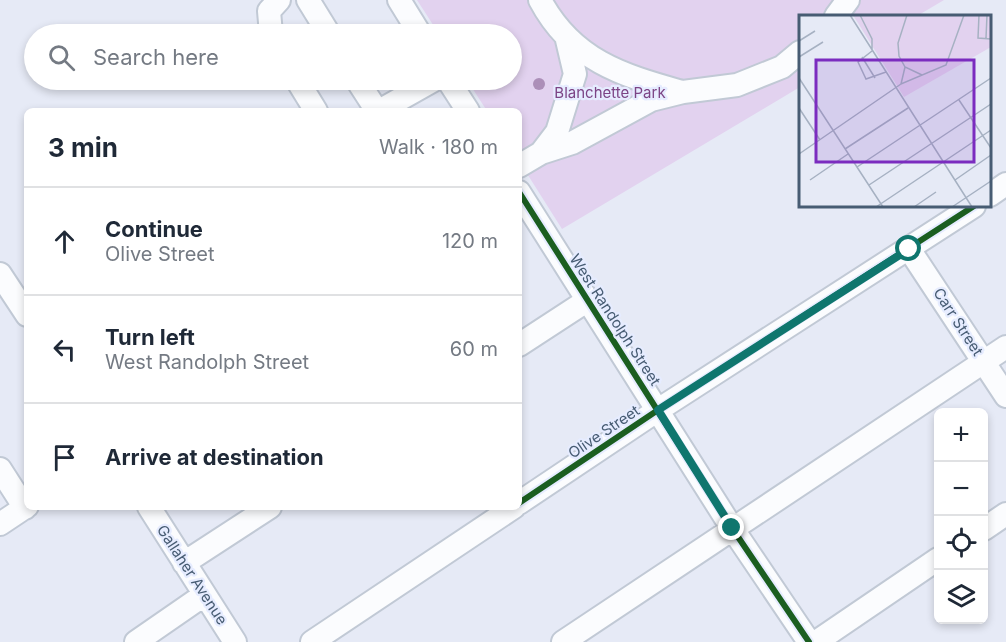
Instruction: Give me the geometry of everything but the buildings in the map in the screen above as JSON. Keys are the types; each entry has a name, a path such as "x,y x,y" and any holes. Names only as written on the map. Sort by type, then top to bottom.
{"street":[{"path":"270,24 269,11 279,0"},
{"path":"308,0 323,24"},
{"path":"399,0 414,24"},
{"path":"540,0 550,19 567,40 597,61 639,80 683,92"},
{"path":"837,15 848,0"},
{"path":"541,153 557,132 575,74 567,40"},
{"path":"522,164 541,153 572,143 651,100 683,92 737,86 782,67 799,54"},
{"path":"303,90 314,108"},
{"path":"364,90 376,108"},
{"path":"383,108 416,90"},
{"path":"454,90 466,108"},
{"path":"991,194 1006,184"},
{"name":"West Randolph Street","path":"522,197 732,528 809,642"},
{"name":"Olive Street","path":"522,501 658,410 972,207"},
{"name":"Carr Street","path":"909,249 1006,396"},
{"path":"0,274 24,310"},
{"path":"522,343 588,300"},
{"path":"563,642 1006,347"},
{"path":"0,469 24,504"},
{"path":"0,524 24,508"},
{"name":"Gallaher Avenue","path":"151,510 235,642"},
{"path":"184,563 265,510"},
{"path":"312,642 510,510"},
{"path":"988,526 1006,513"},
{"path":"816,642 934,562"},
{"path":"136,642 204,595"}],"green space":[{"name":"Blanchette Park","path":"417,0 944,0 919,15 799,15 799,88 562,229 522,166 522,108 485,108 473,90 522,90 522,24 433,24"}],"cycle path":[{"path":"522,197 732,528 809,642"},
{"path":"522,501 658,410 972,207"}],"route":[{"path":"732,528 658,410 909,249"}]}
